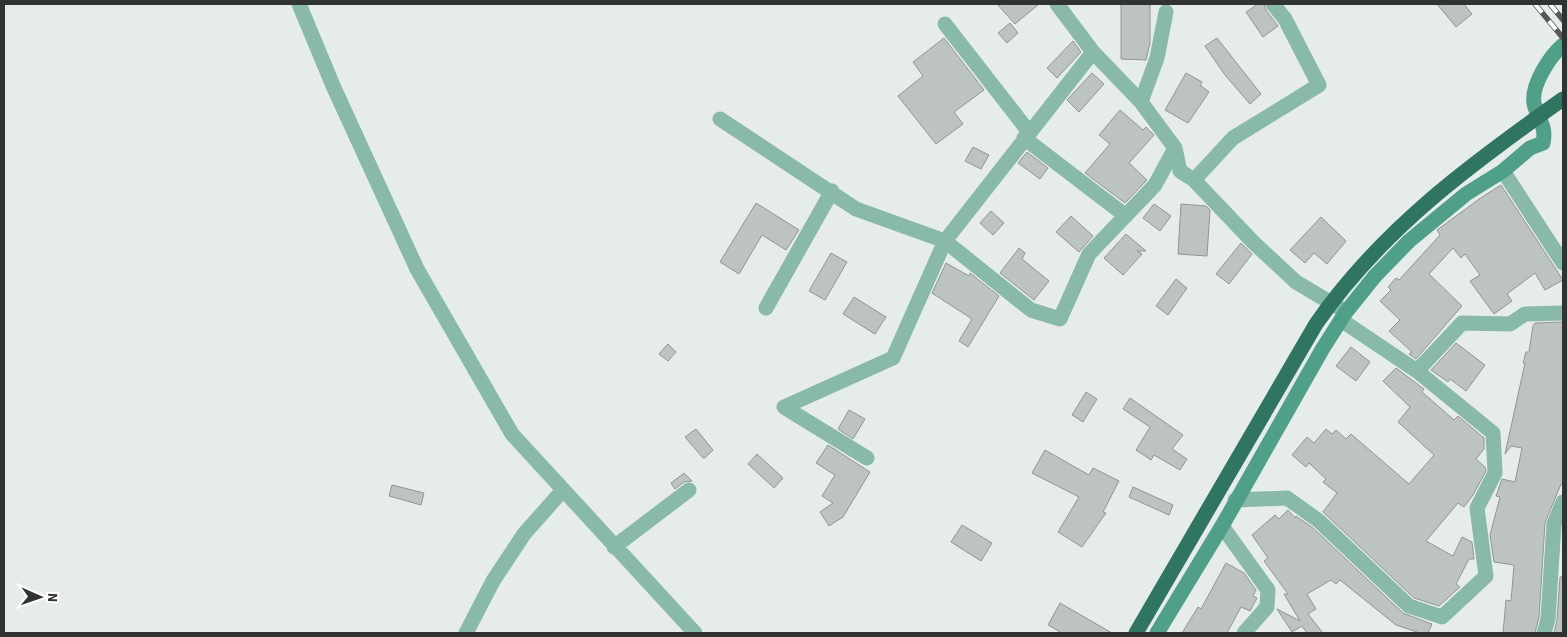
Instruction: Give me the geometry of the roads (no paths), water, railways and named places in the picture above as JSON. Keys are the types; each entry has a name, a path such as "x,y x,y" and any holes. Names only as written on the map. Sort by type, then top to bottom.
{"highway":[{"path":"1136,633 1316,324 1333,299 1371,254 1427,201 1471,164 1563,99"}],"street":[{"path":"299,4 334,88 417,269 512,434 694,633"},
{"path":"1058,4 1093,52 1141,102 1174,148 1180,171 1194,180 1253,242 1296,282 1416,371 1493,433 1495,473 1477,508 1486,576 1442,617 1409,606 1319,521 1287,498 1235,500"},
{"path":"1194,180 1233,138 1319,85 1285,19 1273,4"},
{"path":"1141,102 1157,58 1166,12"},
{"path":"945,24 1027,135 1126,216"},
{"path":"1157,633 1222,526 1235,500 1344,316 1376,276 1409,241 1466,194 1503,171 1530,148 1543,143 1545,132 1534,101 1535,93 1539,76 1563,45"},
{"path":"867,458 784,407 893,358 945,241 1093,52"},
{"path":"720,119 832,191 856,209 945,241 1031,310 1060,319 1088,254 1155,185 1174,148"},
{"path":"1503,171 1563,263"},
{"path":"766,308 832,191"},
{"path":"1416,371 1462,323 1510,324 1525,314 1563,313"},
{"path":"466,633 493,581 524,534 563,490"},
{"path":"614,547 689,490"},
{"path":"1544,633 1548,619 1554,524 1563,502"},
{"path":"1222,526 1268,590 1267,607 1244,633"}],"railway":[{"path":"1535,4 1563,38"},
{"path":"1550,4 1563,20"}]}
